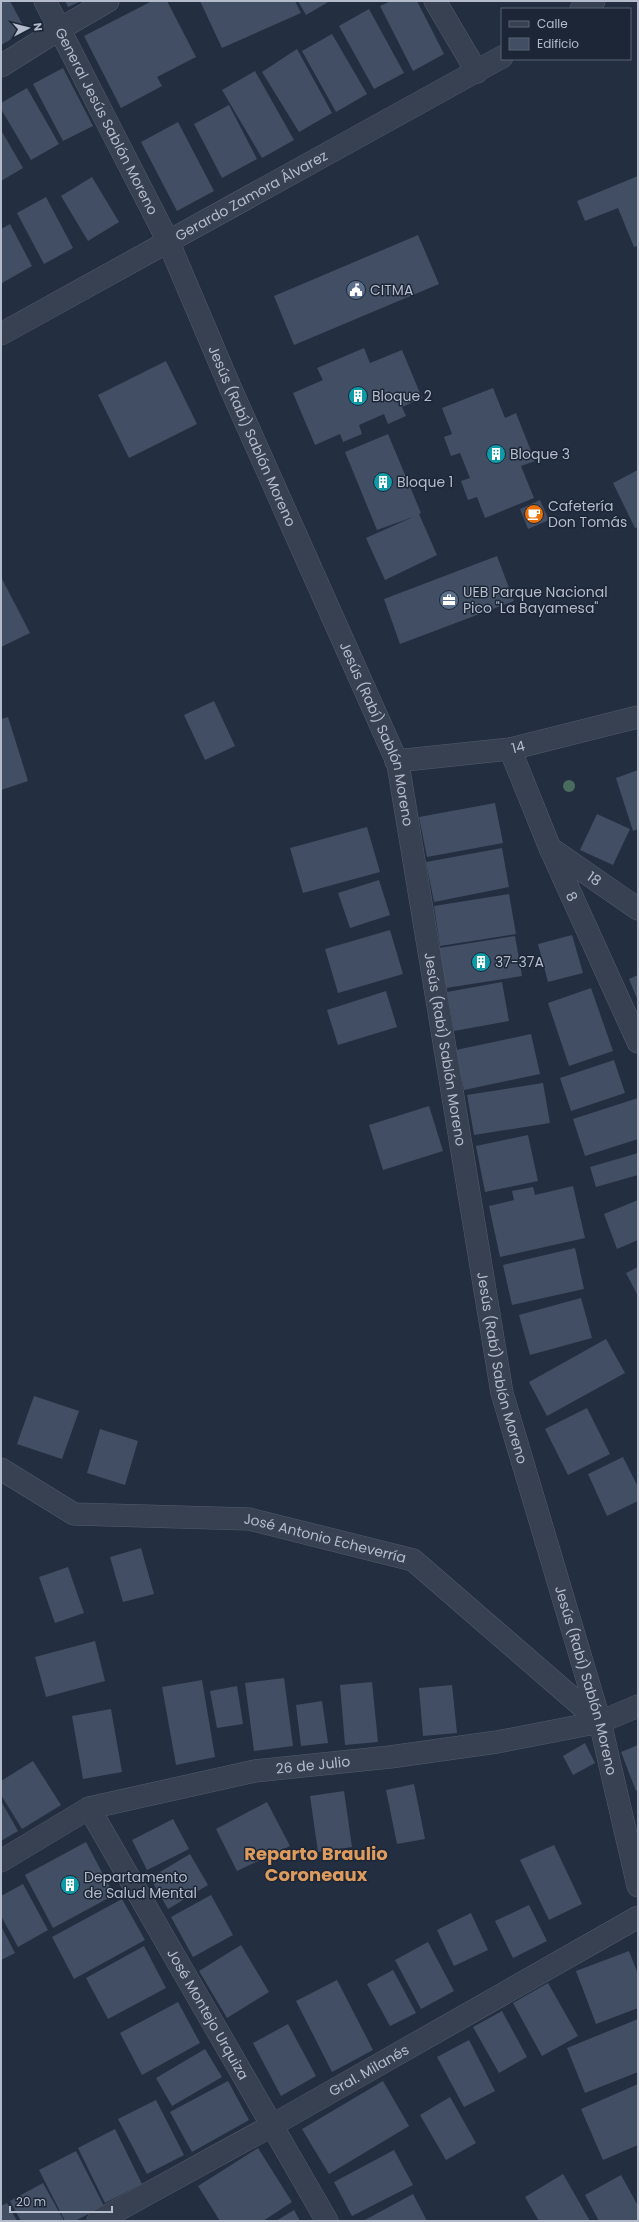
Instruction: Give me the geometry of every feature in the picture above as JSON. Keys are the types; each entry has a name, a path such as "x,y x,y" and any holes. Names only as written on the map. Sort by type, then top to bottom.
{"street":[{"name":"General Jesús Sablón Moreno","path":"45,1 168,241"},
{"path":"1,66 108,1"},
{"path":"435,1 477,72"},
{"path":"583,8 594,1"},
{"name":"Gerardo Zamora Álvarez","path":"1,334 501,58"},
{"name":"Jesús (Rabí) Sablón Moreno","path":"168,241 230,387 396,761 502,1394 600,1722 638,1886"},
{"name":"14","path":"396,761 510,749 638,717"},
{"name":"8","path":"510,749 550,848 638,1042"},
{"name":"18","path":"550,848 638,909"},
{"name":"José Antonio Echeverría","path":"1,1469 74,1514 248,1519 413,1560 600,1722"},
{"name":"26 de Julio","path":"1,1862 89,1808 255,1771 390,1757 497,1742 600,1722 638,1706"},
{"name":"José Montejo Urquiza","path":"89,1808 327,2221"},
{"name":"Gral. Milanés","path":"98,2221 271,2126 638,1917"}],"building":[{"path":"1,1 10,1 26,31 1,45"},
{"path":"65,1 81,1 68,7"},
{"path":"152,1 167,1 196,57 157,77 162,86 121,108 84,36"},
{"path":"200,1 295,1 301,13 222,48"},
{"path":"298,1 330,1 306,15"},
{"path":"391,1 417,1 444,54 413,71 380,6"},
{"path":"369,9 404,73 374,89 339,26"},
{"path":"332,34 367,94 336,112 302,51"},
{"path":"297,49 332,113 299,132 262,72"},
{"path":"63,68 93,126 63,141 33,84"},
{"path":"255,71 294,140 262,158 222,90"},
{"path":"27,88 59,144 31,160 1,109 1,103"},
{"path":"229,105 257,159 222,178 194,124"},
{"path":"178,122 214,191 177,211 141,142"},
{"path":"1,130 23,168 1,181"},
{"path":"638,176 638,246 634,247 618,208 585,221 577,201"},
{"path":"92,177 119,222 88,241 61,196"},
{"path":"46,197 73,248 44,264 17,213"},
{"path":"10,224 32,266 2,283 1,229"},
{"name":"CITMA","path":"418,235 439,284 294,345 274,296"},
{"name":"Bloque 2","path":"364,348 370,363 402,350 422,398 402,407 406,416 388,424 384,414 359,425 362,434 343,442 340,434 315,445 293,393 323,380 317,368"},
{"path":"166,361 197,424 129,458 98,395"},
{"name":"Bloque 3","path":"493,388 505,418 516,413 535,461 521,466 534,498 485,518 477,497 468,500 461,481 470,478 460,453 451,456 444,437 452,434 442,408"},
{"name":"Bloque 1","path":"388,434 421,513 419,514 437,555 385,580 366,538 413,517 377,530 345,452"},
{"path":"638,470 638,527 635,528 613,483"},
{"name":"Cafetería Don Tomás","path":"540,500 549,520 528,529 520,509"},
{"name":"UEB Parque Nacional Pico \"La Bayamesa\"","path":"497,556 514,601 400,644 384,599"},
{"path":"1,577 30,633 1,647"},
{"path":"214,701 235,746 205,760 184,715"},
{"path":"8,717 28,781 1,790 1,719"},
{"path":"638,770 638,829 633,831 616,778"},
{"path":"495,803 503,843 427,857 419,817"},
{"path":"597,814 630,829 613,865 580,850"},
{"path":"367,827 380,872 303,893 290,848"},
{"path":"502,848 509,887 434,902 426,862"},
{"path":"379,880 390,915 350,928 338,893"},
{"path":"509,894 516,934 440,946 434,906"},
{"path":"390,930 403,974 338,993 325,949"},
{"path":"572,935 583,973 548,982 538,944"},
{"name":"37-37A","path":"515,936 522,976 446,988 439,948"},
{"path":"638,975 638,1001 629,979"},
{"path":"502,982 509,1021 454,1031 447,992"},
{"path":"591,988 613,1051 569,1066 548,1003"},
{"path":"386,991 397,1027 338,1045 327,1010"},
{"path":"531,1034 540,1074 464,1090 456,1050"},
{"path":"614,1060 625,1093 571,1111 560,1078"},
{"path":"543,1083 550,1123 474,1135 467,1095"},
{"path":"638,1098 638,1139 585,1156 573,1119"},
{"path":"429,1106 443,1151 383,1170 369,1125"},
{"path":"528,1135 538,1181 485,1192 476,1146"},
{"path":"638,1153 638,1175 596,1187 590,1167"},
{"path":"573,1186 585,1238 500,1257 489,1206 514,1200 512,1191 533,1187 535,1195"},
{"path":"638,1200 638,1240 617,1249 604,1214"},
{"path":"575,1248 584,1289 512,1305 503,1265"},
{"path":"638,1267 638,1296 626,1273"},
{"path":"581,1298 592,1338 530,1355 519,1315"},
{"path":"606,1339 625,1373 547,1416 529,1382"},
{"path":"34,1396 79,1411 62,1459 17,1444"},
{"path":"587,1408 610,1454 568,1475 545,1429"},
{"path":"100,1429 138,1441 125,1485 87,1473"},
{"path":"623,1457 638,1487 638,1501 607,1516 588,1474"},
{"path":"141,1548 154,1594 123,1602 110,1557"},
{"path":"68,1567 84,1613 55,1623 39,1577"},
{"path":"95,1641 105,1681 46,1697 35,1657"},
{"path":"284,1678 293,1746 254,1751 245,1683"},
{"path":"202,1680 215,1757 176,1765 162,1687"},
{"path":"372,1682 378,1742 345,1745 340,1685"},
{"path":"452,1685 457,1733 423,1736 419,1688"},
{"path":"237,1686 243,1724 217,1728 210,1691"},
{"path":"322,1701 328,1743 301,1746 296,1705"},
{"path":"111,1709 122,1772 83,1779 72,1716"},
{"path":"585,1743 595,1763 573,1775 563,1756"},
{"path":"638,1745 638,1790 636,1791 621,1752"},
{"path":"33,1761 61,1805 22,1829 1,1795 1,1781"},
{"path":"414,1784 425,1839 397,1844 386,1790"},
{"path":"344,1791 352,1847 318,1852 310,1796"},
{"path":"1,1801 18,1831 1,1841"},
{"path":"267,1802 290,1846 237,1871 216,1829"},
{"path":"173,1819 189,1849 147,1870 132,1840"},
{"name":"Departamento de Salud Mental","path":"86,1842 114,1895 53,1928 25,1875"},
{"path":"554,1845 582,1904 549,1920 520,1860"},
{"path":"190,1854 208,1885 168,1909 150,1878"},
{"path":"23,1884 48,1930 18,1947 1,1916 1,1896"},
{"path":"211,1895 233,1935 193,1957 171,1917"},
{"path":"122,1899 145,1940 74,1979 52,1937"},
{"path":"529,1905 547,1941 513,1958 495,1921"},
{"path":"471,1913 488,1950 454,1966 437,1930"},
{"path":"1,1926 15,1953 1,1960"},
{"path":"428,1942 454,1991 421,2009 395,1960"},
{"path":"241,1945 269,1992 227,2018 199,1971"},
{"path":"144,1946 166,1988 108,2019 86,1978"},
{"path":"629,1951 638,1974 638,2008 596,2024 576,1971"},
{"path":"393,1970 416,2013 390,2026 367,1984"},
{"path":"337,1980 373,2050 332,2072 296,2001"},
{"path":"548,1983 578,2036 542,2056 513,2003"},
{"path":"178,2002 200,2043 142,2075 120,2033"},
{"path":"502,2011 527,2057 499,2073 473,2027"},
{"path":"638,2019 638,2072 585,2093 567,2048"},
{"path":"288,2024 316,2076 281,2096 253,2043"},
{"path":"469,2040 495,2091 464,2107 437,2057"},
{"path":"205,2049 222,2077 172,2106 156,2078"},
{"path":"228,2081 249,2120 192,2152 170,2112"},
{"path":"383,2081 409,2126 329,2174 302,2129"},
{"path":"638,2084 638,2145 603,2160 581,2109"},
{"path":"450,2097 476,2143 446,2160 420,2115"},
{"path":"156,2100 184,2155 147,2174 118,2119"},
{"path":"115,2129 142,2184 105,2203 78,2148"},
{"path":"258,2148 292,2202 263,2221 220,2221 198,2186"},
{"path":"394,2150 413,2185 352,2216 334,2182"},
{"path":"76,2151 104,2206 75,2221 65,2221 39,2170"},
{"path":"563,2174 590,2221 539,2221 525,2197"},
{"path":"621,2175 638,2206 638,2221 599,2221 585,2195"},
{"path":"43,2183 64,2221 21,2221 10,2201"},
{"path":"413,2194 427,2221 363,2221"},
{"path":"7,2203 17,2221 1,2221 1,2206"},
{"path":"294,2210 300,2221 276,2221"}],"place":[{"name":"CITMA","path":"356,290"},
{"name":"Bloque 2","path":"358,396"},
{"name":"Bloque 3","path":"496,454"},
{"name":"Bloque 1","path":"383,482"},
{"name":"Cafetería Don Tomás","path":"534,514"},
{"name":"UEB Parque Nacional Pico \"La Bayamesa\"","path":"449,600"},
{"name":"37-37A","path":"481,962"},
{"name":"Departamento de Salud Mental","path":"70,1885"}],"district":[{"name":"Reparto Braulio Coroneaux","path":"316,1863"}]}
